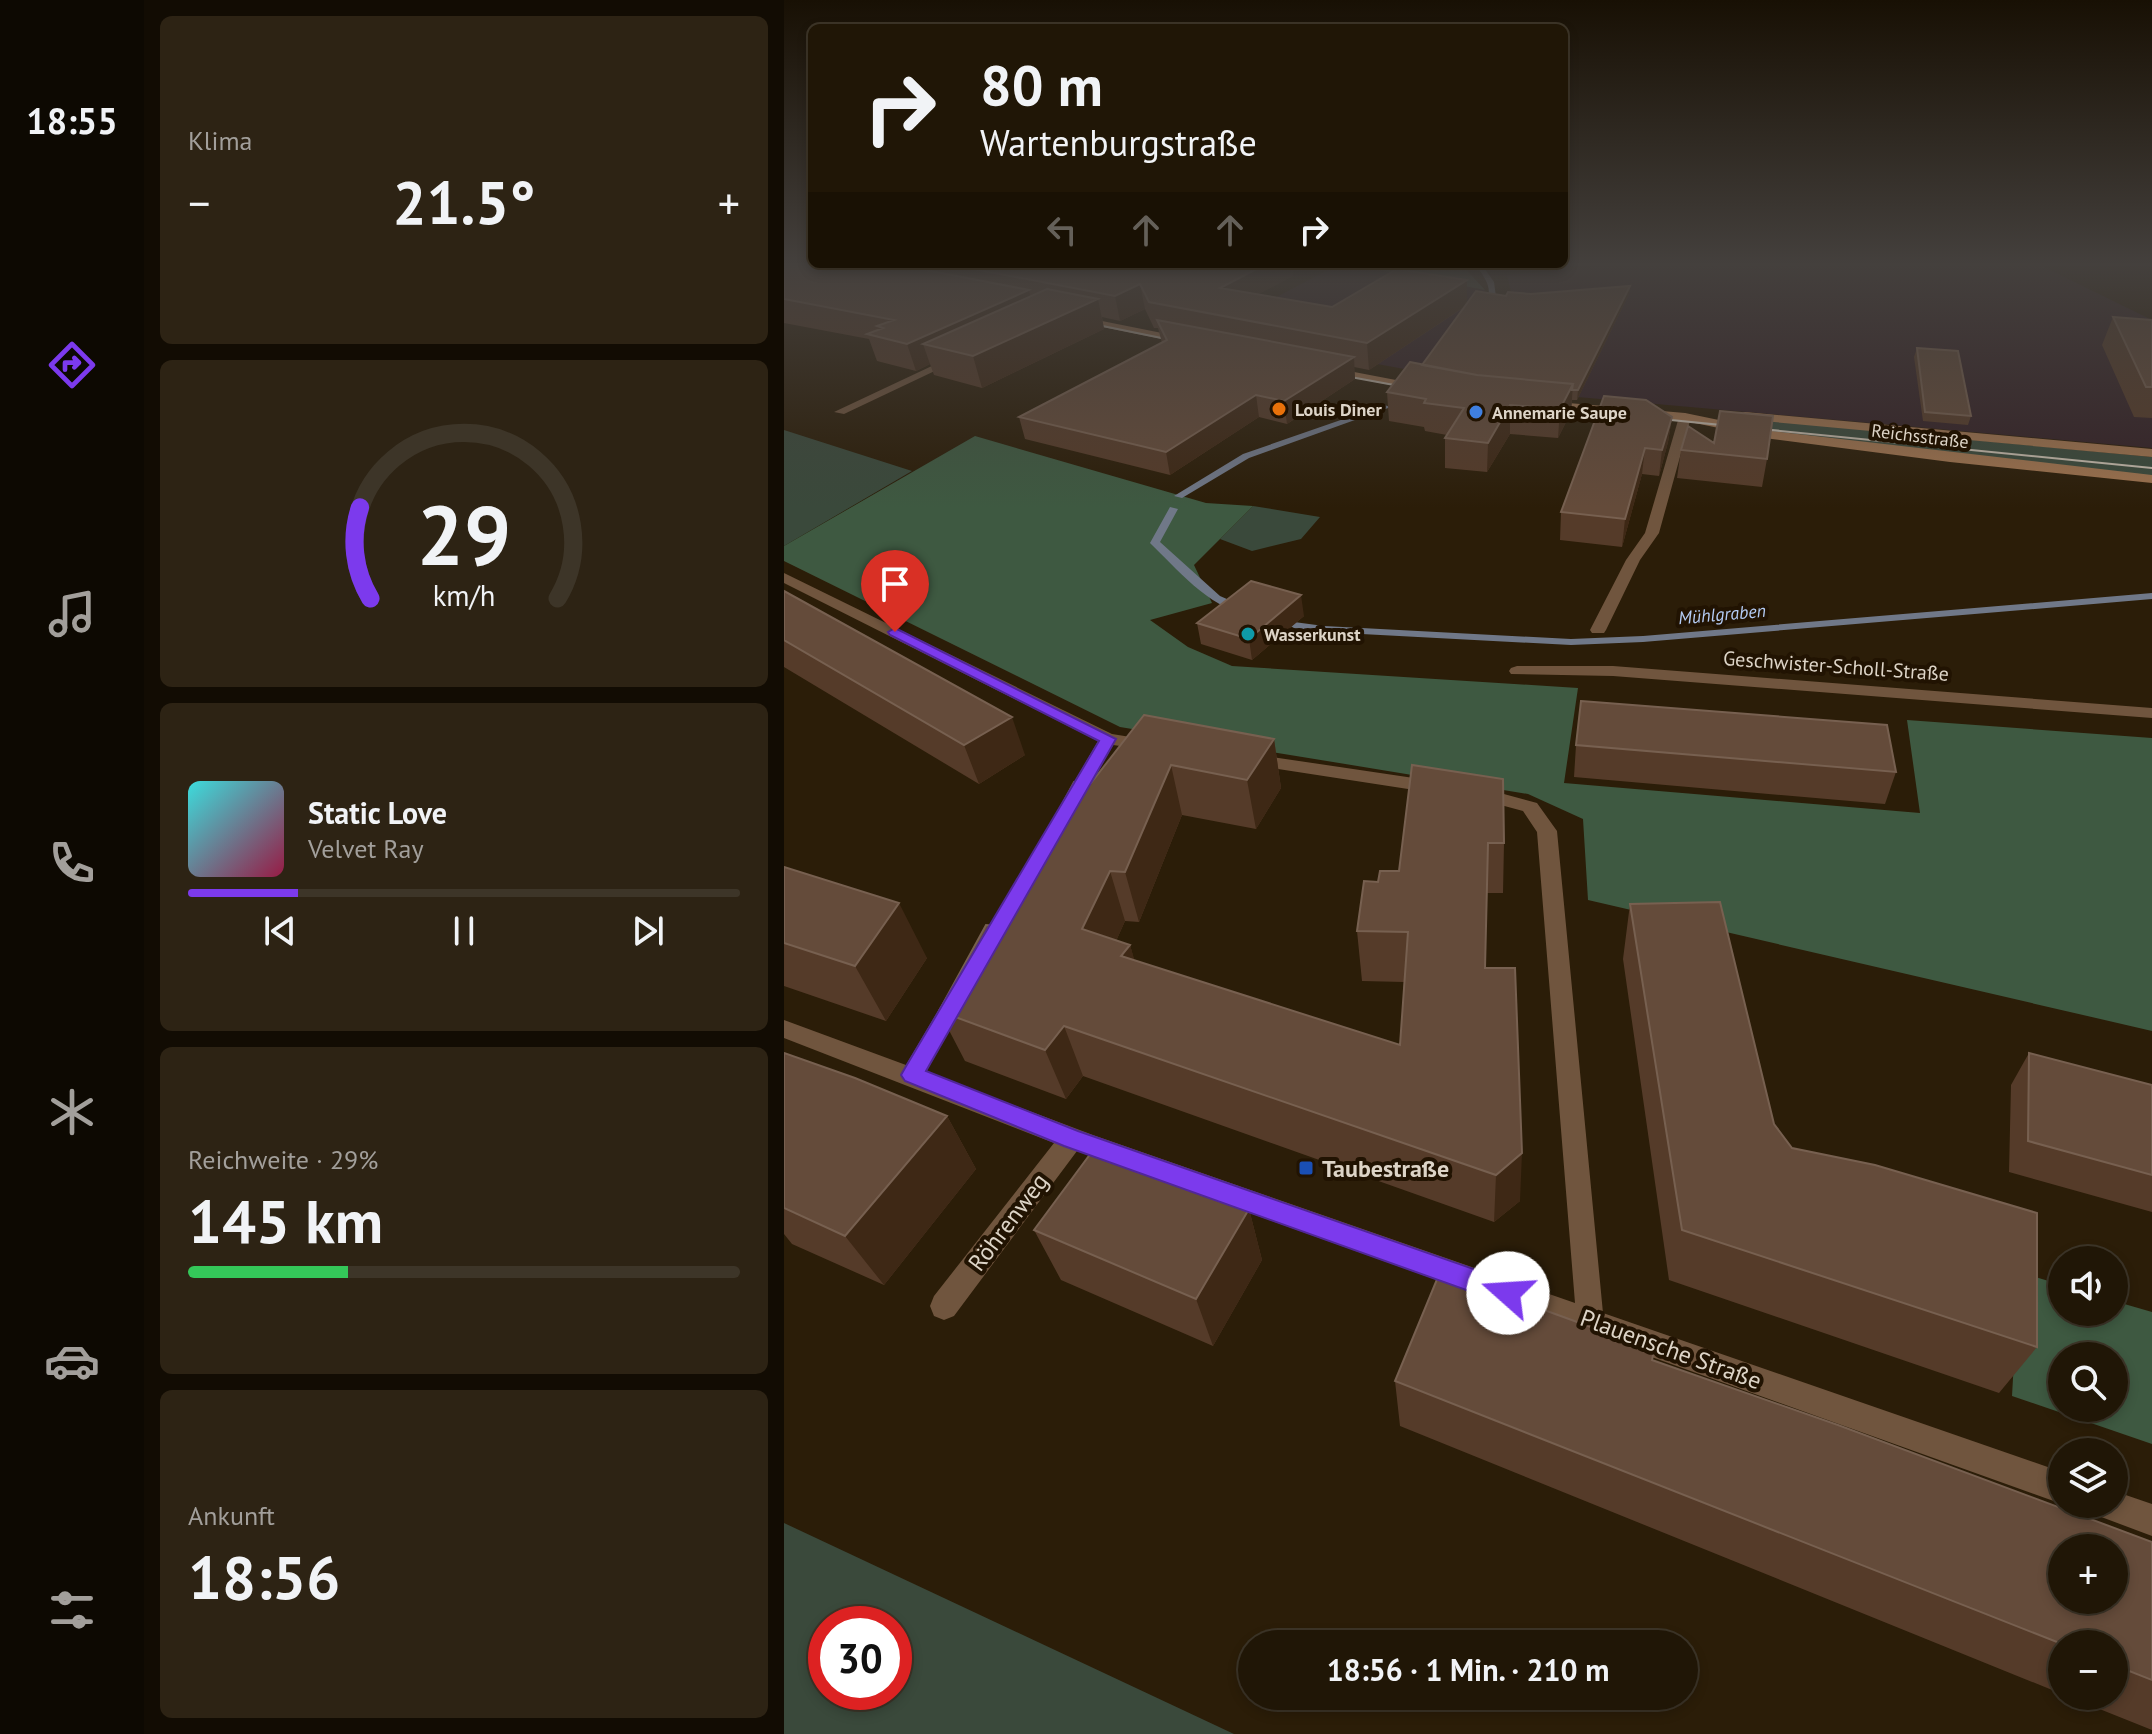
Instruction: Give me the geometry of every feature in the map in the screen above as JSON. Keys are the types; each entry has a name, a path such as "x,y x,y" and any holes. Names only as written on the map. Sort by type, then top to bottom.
{"main road":[{"path":"1312,367 1438,391"},
{"name":"Reichsstraße","path":"1532,403 1685,417 1772,435 2152,479"},
{"name":"Reichsstraße","path":"1685,417 1728,414 2152,453"}],"street":[{"path":"840,412 966,354"},
{"path":"1598,630 1633,560 1652,533 1685,417"},
{"path":"784,577 1108,739 1170,748"},
{"name":"Geschwister-Scholl-Straße","path":"1517,671 1613,671 2152,713"},
{"path":"1063,817 1108,739"},
{"path":"1233,757 1466,791 1530,807 1547,831 1590,1320"},
{"path":"912,1075 968,980"},
{"name":"Plauensche Straße","path":"784,1029 912,1075 1072,1139 1372,1247 1590,1320 2048,1483"},
{"name":"Röhrenweg","path":"944,1306 1072,1139"},
{"path":"2128,1511 2152,1520"}],"shaded area":[{"path":"1279,346 1445,346 1415,371"},
{"path":"1506,346 2152,346 2152,448 1499,390"}],"green space":[{"path":"1766,420 2152,457 2152,477 1891,449 1746,427"},
{"path":"784,430 912,471 784,546"},
{"path":"975,436 1206,503 1253,506 1194,565 1212,603 1150,620 1188,647 1232,666 1578,688 1564,783 1920,813 1907,720 2152,738 2152,1031 1588,900 1583,819 1528,794 1120,727 784,561 784,546"},
{"path":"1253,506 1320,517 1301,539 1252,551 1220,539"},
{"path":"2019,1272 2048,1281 2048,1326 2128,1326 2128,1305 2152,1312 2152,1444 2088,1422 2128,1422 2128,1342 2048,1342 2048,1408 2012,1396"},
{"path":"784,1523 1234,1734 784,1734"}],"building":[{"path":"931,346 995,346 973,356"},
{"path":"1156,346 1295,346 1354,357 1284,401 1256,395 1166,452 1019,417"},
{"path":"1436,346 1600,346 1578,390 1572,390 1573,384 1477,375 1422,365"},
{"path":"2127,346 2152,346 2152,387 2146,387"},
{"path":"1917,348 1958,351 1971,416 1925,412"},
{"path":"1410,362 1477,375 1573,384 1560,409 1510,405 1488,443 1445,438 1464,408 1424,403 1426,399 1387,392"},
{"path":"1604,396 1646,400 1672,417 1662,450 1645,448 1625,519 1561,512"},
{"path":"1720,411 1773,416 1767,459 1681,450 1688,426 1714,443"},
{"path":"1251,581 1301,595 1249,639 1197,623"},
{"path":"784,591 1012,717 964,745 784,640"},
{"path":"1581,701 1887,725 1896,772 1576,745"},
{"path":"1144,715 1274,739 1247,780 1171,765 1125,872 1110,871 1082,929 1130,945 1121,956 1400,1045 1408,932 1357,931 1364,881 1378,882 1380,871 1399,871 1412,765 1503,779 1504,843 1488,843 1485,968 1515,968 1522,1153 1496,1175 1064,1026 1045,1050 939,1011 986,925 997,926 1074,782 1091,783"},
{"path":"784,867 899,903 855,966 784,943"},
{"path":"1720,902 1774,1124 1792,1148 1875,1165 2037,1213 2037,1347 1682,1230 1630,904"},
{"path":"784,1053 947,1116 845,1236 784,1208"},
{"path":"2029,1053 2152,1085 2152,1175 2028,1141"},
{"path":"1094,1149 1249,1209 1196,1299 1034,1230"},
{"path":"1440,1272 1654,1350 1652,1360 2048,1503 2048,1518 2088,1518 2152,1542 2152,1680 2128,1671 2128,1630 2048,1630 2048,1638 1395,1381"}],"waterway":[{"name":"Mühlgraben","path":"1179,496 1246,456 1387,407"},
{"name":"Mühlgraben","path":"1173,509 1155,543 1216,598 1241,609"},
{"name":"Mühlgraben","path":"1294,625 1571,642 1643,639 2152,596"}],"tram line":[{"path":"1334,374 1416,389"},
{"path":"1551,409 1619,415"},
{"path":"1651,418 2152,468"}],"place":[{"name":"Louis Diner","path":"1279,409"},
{"name":"Annemarie Saupe","path":"1476,412"},
{"name":"Wasserkunst","path":"1248,634"},
{"name":"Taubestraße","path":"1306,1168"}],"route":[{"path":"895,632 1108,739 912,1075 1072,1139 1508,1293"}]}
